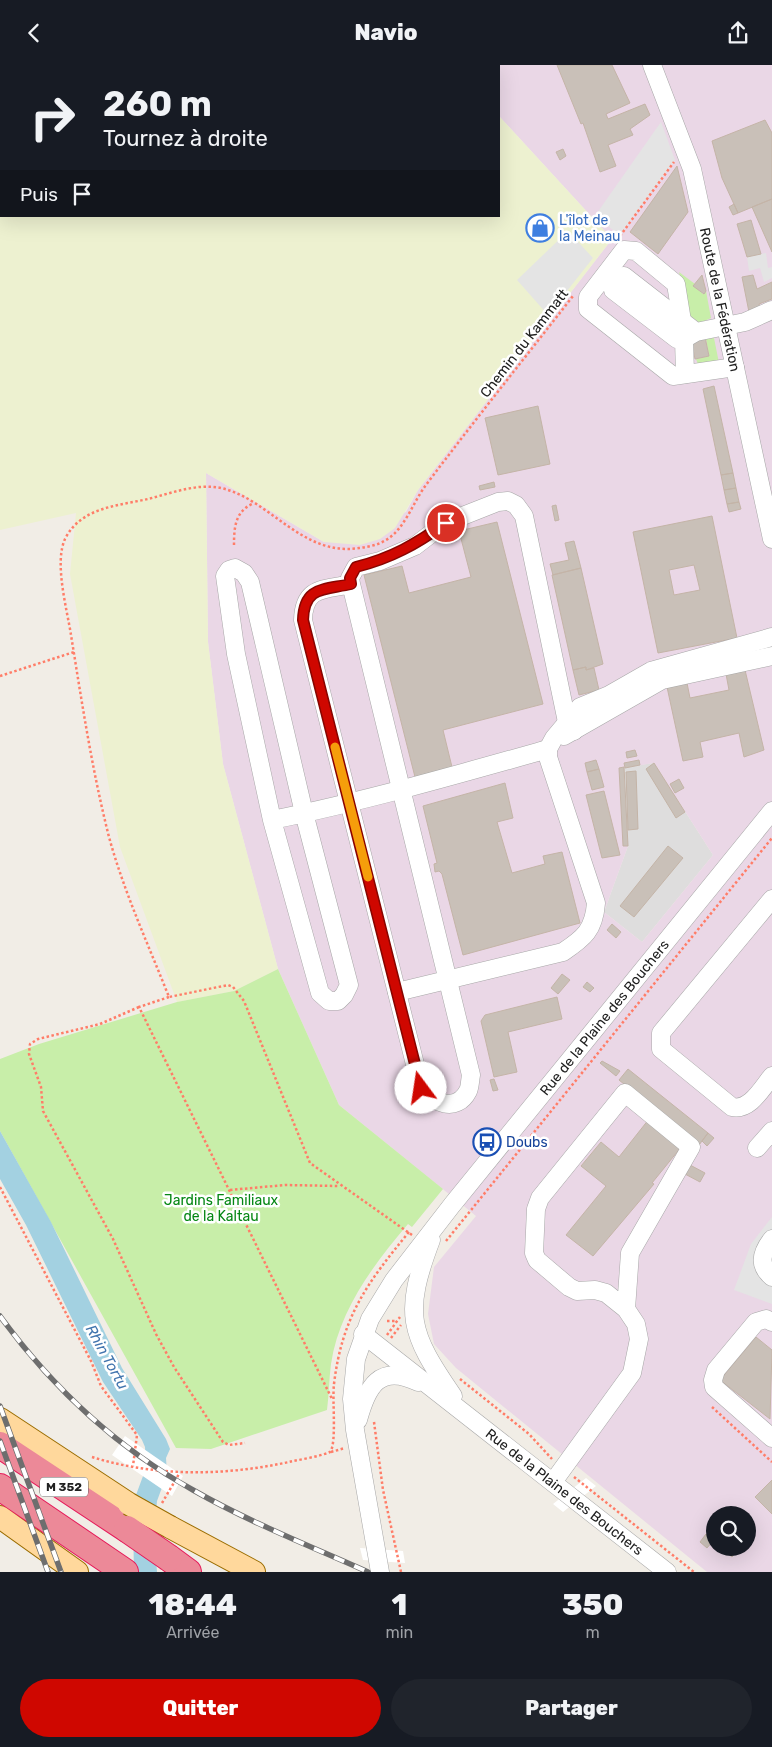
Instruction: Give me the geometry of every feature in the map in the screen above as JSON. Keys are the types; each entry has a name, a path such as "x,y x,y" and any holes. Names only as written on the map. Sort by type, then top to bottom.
{"highway":[{"name":"M 352","path":"0,1445 128,1517 179,1565"},
{"name":"M 352","path":"0,1487 125,1572"}],"main road":[{"path":"0,1419 128,1517 170,1527 254,1572"},
{"path":"3,1520 77,1572"}],"street":[{"name":"Route de la Fédération","path":"652,65 685,147 772,539"},
{"path":"684,374 690,335 682,321 676,284 636,251 624,250 588,297 588,309 673,375 684,374 735,367"},
{"path":"682,321 624,276 613,290 678,339 745,322 772,310"},
{"path":"644,314 655,300"},
{"path":"351,584 316,592 309,597 304,605 303,620 421,1088 430,1098 448,1104 459,1101 468,1092 471,1075 351,584 350,578 356,567 380,561 414,545 446,523 498,501 508,501 516,505 524,515 570,726"},
{"path":"235,568 244,573 250,582 304,813 349,985 344,995 338,1001 329,1001 320,993 272,820 236,654 226,586 225,576 229,570 235,568"},
{"path":"272,820 402,791 551,743 565,736 580,707 610,695 650,671 772,637"},
{"path":"570,726 662,680 772,656"},
{"path":"397,992 563,953 580,941 595,919 596,903 548,757 551,743"},
{"name":"Rue de la Plaine des Bouchers","path":"668,1572 559,1476 463,1411 363,1335 386,1291 437,1225 772,811"},
{"path":"771,903 661,1033 661,1049 732,1107 739,1109 746,1106 772,1076"},
{"path":"559,1476 632,1373 639,1339 636,1324 626,1309 606,1293 595,1289 577,1291 569,1287 538,1260 534,1253 536,1209 540,1198 625,1093 691,1147 630,1253 626,1309"},
{"path":"757,1148 772,1131"},
{"name":"Rue de la Plaine des Bouchers","path":"437,1225 415,1285 413,1318 424,1352 463,1411"},
{"path":"772,1239 765,1249 761,1260 764,1270 772,1277"},
{"path":"772,1322 766,1319 756,1322 716,1370 713,1380 714,1387 772,1438"},
{"path":"363,1335 354,1370 355,1430 380,1572"},
{"path":"355,1430 362,1405 370,1387 379,1379 392,1375 421,1383 463,1411"},
{"path":"372,1522 383,1543 392,1572"}],"path":[{"path":"614,243 685,147"},
{"name":"Chemin du Kammatt","path":"252,504 327,548 350,549 374,545 386,540 394,533 425,486 578,289"},
{"path":"169,997 136,915 109,835 80,698 61,573 63,547 73,527 83,517 103,508 196,487 220,488 238,495 252,504"},
{"path":"234,545 234,530 238,515 244,507 252,504"},
{"path":"0,676 74,652"},
{"path":"441,1247 772,838"},
{"path":"245,1443 229,1445 223,1442 174,1367 140,1301 113,1239 43,1111 39,1078 28,1053 30,1044 38,1039 100,1024 139,1007 169,997 228,985 233,987 244,1001 306,1156 314,1167 404,1229"},
{"path":"139,1007 332,1400"},
{"path":"230,1190 285,1185 340,1186"},
{"path":"0,1187 91,1361 101,1386 136,1435 133,1466 188,1473 215,1473 257,1468 327,1453 334,1444 332,1400 336,1371 352,1312 375,1273 409,1232"},
{"path":"387,1321 403,1322"},
{"path":"455,1375 529,1434 559,1476 694,1572"},
{"path":"712,1407 772,1462"},
{"path":"374,1420 382,1490 401,1572"}],"shaded area":[{"path":"500,65 772,65 772,1572 707,1572 456,1368 434,1344 428,1314 434,1267 476,1216 339,1105 278,969 223,764 208,642 206,473 324,542 406,512 418,490 612,239 500,117","holes":["654,763 713,855 642,942 604,912 628,846 624,768"]},
{"path":"661,122 675,160 620,235 601,221 602,217 597,213"},
{"path":"568,231 593,258 548,315 517,280"},
{"path":"766,253 768,268 772,267 772,278 764,282 760,268 749,271 747,257"},
{"path":"654,763 713,855 642,942 604,912 628,846 624,767"},
{"path":"772,1217 772,1304 734,1290 751,1244"}],"green space":[{"path":"500,117 612,239 418,490 395,528 380,539 360,545 324,542 206,473 208,642 223,764 278,969 234,991 177,1002 120,847 70,574 76,513 0,530 0,217 500,217"},
{"path":"679,272 695,284 694,286 703,294 706,291 711,318 700,323 689,315"},
{"path":"714,338 719,363 699,367 696,359 709,356 706,339"},
{"name":"Jardins Familiaux de la Kaltau","path":"278,969 339,1105 443,1189 412,1227 408,1224 395,1239 371,1272 350,1307 335,1344 331,1364 327,1410 211,1449 176,1448 0,1131 0,1059 39,1044 177,1002 234,991"}],"water":[{"name":"Rhin Tortu","path":"0,1131 51,1222 122,1368 166,1439 170,1449 166,1458 167,1474 157,1501 154,1533 157,1572 134,1572 133,1523 136,1495 146,1468 145,1447 103,1382 26,1225 0,1179"}],"pier":[{"path":"125,1436 183,1476 172,1496 112,1455"},
{"path":"586,1478 596,1486 563,1512 553,1504"},
{"path":"360,1548 403,1551 405,1563 363,1560"}],"building":[{"path":"557,65 612,65 630,103 606,114 608,119 645,104 650,115 630,129 633,135 608,145 616,166 600,172 583,123 581,124"},
{"path":"765,120 772,133 772,199 738,213 722,178 712,141"},
{"path":"563,149 566,156 560,160 556,152"},
{"path":"677,166 688,212 658,254 630,232"},
{"path":"772,199 772,252 752,207"},
{"path":"734,204 738,213 733,215 729,207"},
{"path":"751,220 761,254 747,257 737,224"},
{"path":"702,275 706,291 704,294 693,286"},
{"path":"753,275 757,289 772,282 772,299 759,304 760,307 749,312 742,277"},
{"path":"705,337 709,356 695,359 691,339"},
{"path":"714,386 733,473 721,475 703,389"},
{"path":"538,406 550,464 498,475 485,418"},
{"path":"733,473 736,488 724,490 721,475"},
{"path":"494,482 495,487 480,490 479,486"},
{"path":"736,488 739,502 727,504 724,490"},
{"path":"739,502 741,509 729,512 727,504"},
{"path":"556,505 559,520 555,521 552,506"},
{"path":"712,516 737,638 658,653 633,532","holes":["694,565 700,590 674,595 669,570"]},
{"path":"497,522 543,704 443,730 452,767 415,777 364,575 402,566 409,593 471,577 459,531"},
{"path":"574,541 581,568 553,575 550,564 569,560 565,543"},
{"path":"581,568 603,664 586,670 586,667 573,670 552,575"},
{"path":"586,667 586,670 594,668 599,690 579,695 573,670"},
{"path":"745,670 764,750 744,757 739,733 700,742 703,757 683,761 667,687 687,683 690,698 729,690 726,674"},
{"path":"635,750 637,756 627,758 626,752"},
{"path":"596,760 599,769 587,772 585,763"},
{"path":"639,760 640,765 625,768 624,763"},
{"path":"654,763 685,812 676,818 646,769"},
{"path":"624,767 628,846 623,846 619,768"},
{"path":"599,769 604,787 592,790 587,772"},
{"path":"636,771 638,829 628,830 626,772"},
{"path":"679,779 684,788 675,793 670,784"},
{"path":"505,783 513,818 497,822 512,873 545,864 543,856 562,852 580,923 463,955 442,874 439,871 435,872 434,864 437,863 423,806"},
{"path":"604,791 620,855 602,858 586,795"},
{"path":"668,846 683,858 634,917 620,906"},
{"path":"612,924 621,932 616,938 607,930"},
{"path":"562,974 570,980 558,994 551,988"},
{"path":"587,982 594,988 590,992 583,987"},
{"path":"557,997 562,1019 508,1032 517,1072 494,1077 481,1021 485,1015"},
{"path":"602,1061 620,1071 616,1076 600,1063"},
{"path":"628,1069 708,1133 699,1145 619,1080"},
{"path":"494,1079 498,1090 493,1091 490,1080"},
{"path":"649,1119 682,1146 652,1183 654,1184 593,1256 566,1235 606,1186 581,1166 601,1142 619,1157"},
{"path":"708,1133 714,1138 707,1146 702,1141"},
{"path":"690,1165 705,1173 700,1182 685,1174"},
{"path":"756,1337 772,1350 770,1419 720,1380"},
{"path":"772,1480 772,1514 755,1497"},
{"path":"706,1534 706,1547 700,1542"}],"railway":[{"path":"0,1316 41,1367 64,1391 112,1435 138,1455 193,1490 236,1513 368,1572"},
{"path":"0,1406 61,1572"},
{"path":"0,1441 48,1572"}],"slow traffic":[{"path":"335,747 368,877"}],"place":[{"name":"L'îlot de la Meinau","path":"540,228"},
{"name":"Doubs","path":"487,1142"}],"route":[{"path":"421,1088 303,620 304,605 309,597 316,592 351,584 350,578 356,567 380,561 414,545 446,523"}]}
